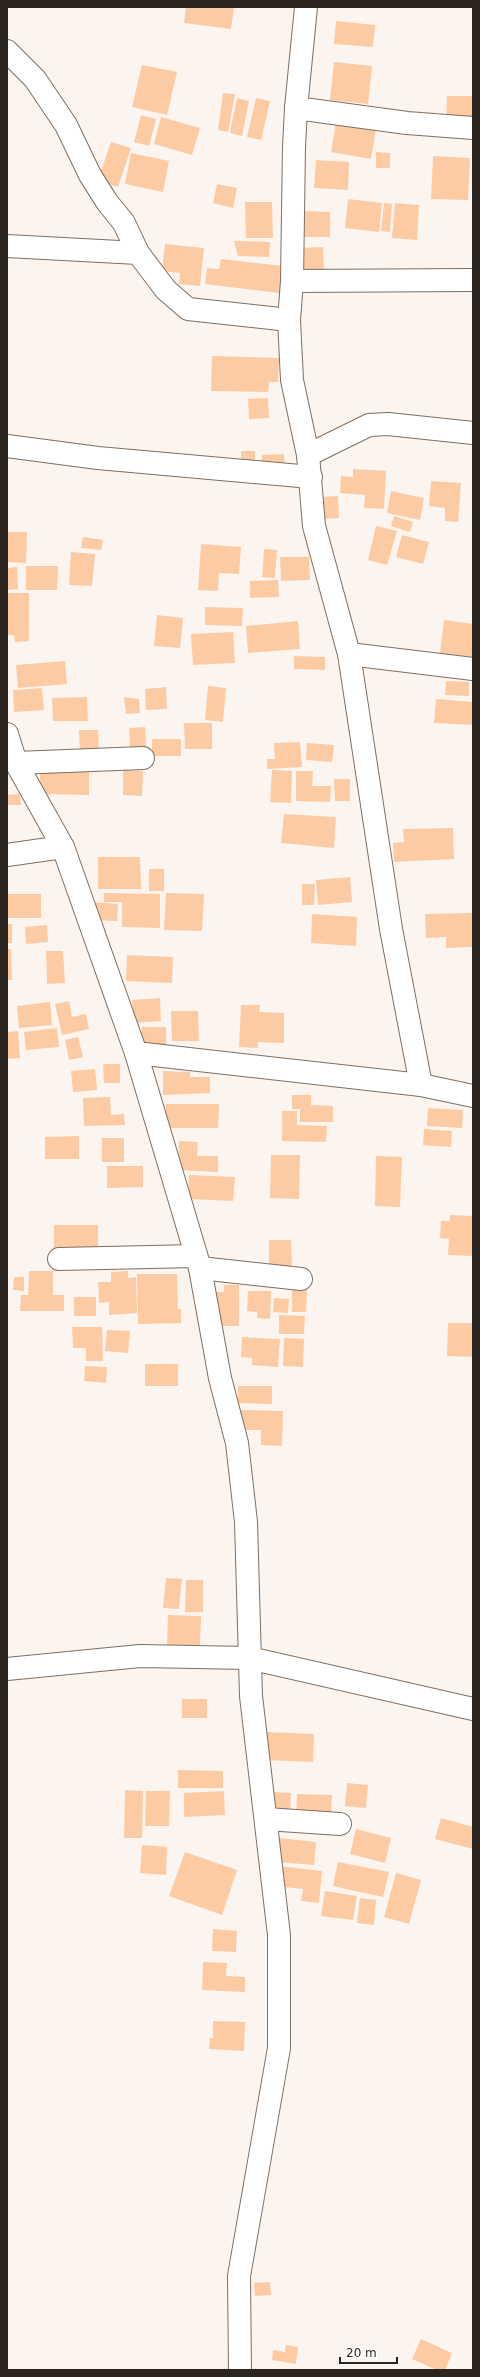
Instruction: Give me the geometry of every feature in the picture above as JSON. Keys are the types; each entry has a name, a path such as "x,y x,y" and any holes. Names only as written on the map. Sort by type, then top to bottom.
{"street":[{"path":"306,7 296,108 292,281 289,320 292,380 308,455 314,526 349,654 392,929 421,1085"},
{"path":"7,50 35,78 66,125 90,175 107,202 124,223 138,253 166,290 188,309 289,320"},
{"path":"296,108 407,123 473,128"},
{"path":"7,246 138,253"},
{"path":"292,281 473,280"},
{"path":"308,455 369,425 388,424 473,433"},
{"path":"7,446 98,458 311,477"},
{"path":"349,654 473,668"},
{"path":"7,734 16,764 63,847 136,1053 198,1262 220,1378 237,1443 246,1522 251,1696 280,1935 280,2048 239,2276 240,2370"},
{"path":"16,764 143,758"},
{"path":"7,855 63,847"},
{"path":"136,1053 421,1085 473,1096"},
{"path":"59,1259 198,1262 301,1279"},
{"path":"7,1669 140,1656 250,1658 473,1709"},
{"path":"266,1819 340,1824"}],"building":[{"path":"186,7 234,7 231,29 184,23"},
{"path":"336,21 375,25 373,47 334,44"},
{"path":"334,62 372,66 368,104 330,100"},
{"path":"142,65 177,72 167,115 132,107"},
{"path":"223,93 235,94 228,132 218,130"},
{"path":"447,96 473,96 472,117 446,117"},
{"path":"237,98 249,101 242,136 230,133"},
{"path":"256,98 270,101 261,140 247,137"},
{"path":"141,115 156,119 149,146 134,142"},
{"path":"161,117 200,128 192,155 154,144"},
{"path":"336,122 376,129 371,159 331,152"},
{"path":"111,142 131,148 118,187 98,180"},
{"path":"376,152 390,153 390,168 376,168"},
{"path":"131,153 169,161 163,192 125,184"},
{"path":"433,156 470,158 468,200 431,199"},
{"path":"316,160 349,162 348,190 314,188"},
{"path":"217,184 237,188 233,208 213,203"},
{"path":"348,199 382,203 379,232 345,228"},
{"path":"245,202 272,202 273,238 246,238"},
{"path":"384,203 392,204 390,232 381,231"},
{"path":"395,203 419,205 417,240 392,238"},
{"path":"303,211 330,212 330,237 303,237"},
{"path":"234,241 270,242 269,257 238,256"},
{"path":"165,244 204,248 200,286 179,284 180,273 162,271"},
{"path":"323,247 324,273 302,274 301,248"},
{"path":"221,259 283,266 279,293 205,284 207,268 219,269"},
{"path":"212,356 279,358 278,382 269,382 268,392 211,391"},
{"path":"268,398 269,418 249,419 248,399"},
{"path":"241,451 255,451 255,467 241,467"},
{"path":"284,454 285,466 262,467 262,455"},
{"path":"353,469 386,471 384,509 364,508 365,495 340,493 341,476 353,477"},
{"path":"431,481 461,483 458,522 445,521 445,508 429,506"},
{"path":"391,491 424,498 420,520 387,513"},
{"path":"338,496 339,518 321,519 321,497"},
{"path":"394,516 413,522 410,532 391,526"},
{"path":"376,526 397,531 387,565 368,560"},
{"path":"7,532 27,532 26,563 7,562"},
{"path":"402,535 429,542 423,564 396,557"},
{"path":"83,537 103,540 101,550 81,548"},
{"path":"201,544 241,547 239,574 219,573 218,591 198,590"},
{"path":"264,549 277,550 275,578 262,577"},
{"path":"71,552 95,554 92,586 69,585"},
{"path":"280,557 309,557 310,580 281,581"},
{"path":"26,566 58,566 57,590 26,590"},
{"path":"17,567 18,589 7,590 7,568"},
{"path":"278,580 279,597 250,598 250,581"},
{"path":"7,593 29,593 29,641 15,642 14,635 7,635"},
{"path":"205,607 243,608 242,626 205,625"},
{"path":"157,615 183,618 180,648 154,646"},
{"path":"444,620 473,624 473,657 440,653"},
{"path":"298,621 300,649 248,653 246,626"},
{"path":"233,632 235,663 193,665 191,634"},
{"path":"294,656 325,657 325,670 294,669"},
{"path":"65,661 67,684 18,688 16,665"},
{"path":"446,681 469,682 469,696 445,695"},
{"path":"208,686 226,688 223,722 205,720"},
{"path":"166,687 167,709 146,710 145,689"},
{"path":"42,688 44,710 14,712 13,690"},
{"path":"87,697 88,721 53,721 52,698"},
{"path":"124,697 139,699 140,713 126,714"},
{"path":"436,699 473,702 473,725 434,723"},
{"path":"184,723 212,723 212,749 185,749"},
{"path":"145,727 146,746 130,747 129,728"},
{"path":"79,730 98,730 99,754 80,754"},
{"path":"152,739 181,739 181,756 152,756"},
{"path":"300,742 302,767 267,769 267,759 275,759 274,743"},
{"path":"307,743 334,745 332,762 306,760"},
{"path":"40,767 89,767 89,795 40,794"},
{"path":"123,770 143,771 142,796 123,795"},
{"path":"272,770 292,771 291,803 270,802"},
{"path":"296,771 313,771 312,786 331,786 330,802 296,801"},
{"path":"334,779 350,779 350,801 335,801"},
{"path":"20,794 21,805 7,805 7,795"},
{"path":"284,814 336,817 334,848 281,843"},
{"path":"453,828 454,859 394,862 393,843 404,842 403,829"},
{"path":"98,857 140,857 141,889 98,889"},
{"path":"149,869 164,869 164,891 149,891"},
{"path":"350,877 352,902 318,905 316,880"},
{"path":"302,884 315,884 314,905 302,905"},
{"path":"104,893 160,894 160,928 122,927 122,902 104,902"},
{"path":"166,893 204,894 202,931 164,930"},
{"path":"8,894 41,894 41,918 8,918"},
{"path":"90,902 118,904 117,921 90,920"},
{"path":"473,913 473,947 446,948 446,937 426,938 425,914"},
{"path":"312,914 357,917 356,946 311,943"},
{"path":"7,924 12,924 12,943 7,943"},
{"path":"47,925 48,942 26,944 25,927"},
{"path":"7,949 11,949 12,980 7,980"},
{"path":"46,951 63,951 65,983 47,984"},
{"path":"127,955 173,957 172,983 126,981"},
{"path":"160,998 161,1021 134,1023 132,1000"},
{"path":"69,1001 72,1017 86,1014 89,1029 62,1035 55,1004"},
{"path":"50,1002 52,1025 19,1028 17,1006"},
{"path":"241,1005 260,1005 259,1012 284,1013 284,1043 258,1042 258,1048 239,1047"},
{"path":"171,1011 198,1011 199,1041 172,1041"},
{"path":"142,1027 166,1027 166,1048 142,1048"},
{"path":"57,1028 59,1047 26,1050 24,1032"},
{"path":"18,1031 20,1058 7,1059 7,1032"},
{"path":"78,1037 83,1057 69,1060 65,1040"},
{"path":"103,1064 120,1064 120,1083 104,1083"},
{"path":"95,1069 97,1090 73,1092 71,1071"},
{"path":"163,1071 190,1072 190,1077 210,1077 210,1093 163,1095"},
{"path":"292,1095 311,1095 311,1105 333,1106 333,1122 300,1122 300,1109 292,1109"},
{"path":"110,1097 111,1115 124,1114 125,1125 84,1126 83,1098"},
{"path":"166,1104 219,1104 218,1128 166,1128"},
{"path":"428,1108 463,1110 462,1128 427,1126"},
{"path":"282,1111 297,1111 297,1125 327,1126 326,1142 282,1141"},
{"path":"424,1129 452,1131 451,1147 423,1145"},
{"path":"79,1136 79,1159 45,1159 45,1137"},
{"path":"102,1138 124,1138 124,1162 102,1162"},
{"path":"179,1141 198,1142 197,1156 218,1156 218,1172 178,1170"},
{"path":"271,1155 300,1155 299,1199 270,1198"},
{"path":"376,1156 402,1157 400,1207 375,1206"},
{"path":"107,1166 143,1166 143,1187 107,1188"},
{"path":"189,1175 235,1177 233,1201 188,1199"},
{"path":"450,1215 473,1216 472,1256 448,1255 449,1239 440,1238 441,1221 450,1221"},
{"path":"54,1225 98,1225 98,1256 54,1256"},
{"path":"269,1240 291,1240 292,1269 269,1270"},
{"path":"29,1271 53,1271 53,1295 64,1295 64,1311 20,1311 21,1295 28,1295"},
{"path":"128,1271 128,1278 136,1277 137,1313 109,1315 109,1302 99,1303 98,1282 111,1282 111,1272"},
{"path":"137,1274 177,1274 178,1309 181,1309 181,1323 138,1324"},
{"path":"14,1277 24,1277 24,1291 13,1290"},
{"path":"224,1285 239,1285 239,1326 212,1326 212,1292 224,1292"},
{"path":"292,1289 307,1289 306,1312 292,1312"},
{"path":"248,1291 271,1291 270,1319 257,1318 257,1312 247,1311"},
{"path":"74,1297 96,1297 96,1316 74,1316"},
{"path":"274,1298 289,1299 288,1313 273,1312"},
{"path":"279,1315 305,1316 304,1334 279,1334"},
{"path":"448,1323 473,1323 473,1357 447,1356"},
{"path":"72,1327 102,1327 103,1361 86,1361 86,1348 73,1348"},
{"path":"107,1330 130,1331 128,1353 105,1351"},
{"path":"242,1337 280,1339 278,1367 252,1365 252,1358 241,1357"},
{"path":"284,1338 304,1339 303,1367 283,1366"},
{"path":"145,1364 178,1364 178,1386 145,1386"},
{"path":"85,1366 107,1367 106,1383 84,1381"},
{"path":"238,1386 272,1386 272,1404 238,1403"},
{"path":"240,1410 283,1411 282,1446 261,1445 261,1430 239,1430"},
{"path":"166,1578 182,1579 179,1609 163,1608"},
{"path":"186,1580 203,1580 203,1612 185,1612"},
{"path":"168,1615 201,1616 200,1646 167,1645"},
{"path":"182,1699 207,1699 207,1718 182,1718"},
{"path":"265,1732 314,1734 313,1762 264,1760"},
{"path":"178,1770 223,1771 223,1788 178,1788"},
{"path":"347,1783 368,1785 366,1808 345,1806"},
{"path":"125,1790 143,1791 142,1838 124,1838"},
{"path":"146,1791 170,1791 169,1826 145,1826"},
{"path":"224,1791 225,1815 184,1817 184,1793"},
{"path":"272,1792 291,1793 290,1817 272,1817"},
{"path":"297,1794 332,1795 331,1819 296,1818"},
{"path":"441,1818 473,1827 473,1849 435,1839"},
{"path":"356,1829 391,1838 385,1863 350,1854"},
{"path":"279,1838 316,1842 314,1865 277,1862"},
{"path":"142,1845 167,1847 166,1875 140,1873"},
{"path":"185,1852 237,1870 222,1915 169,1896"},
{"path":"338,1862 389,1872 383,1897 333,1886"},
{"path":"279,1866 322,1871 319,1903 301,1901 303,1889 276,1886"},
{"path":"396,1873 421,1880 409,1924 384,1917"},
{"path":"325,1891 357,1896 353,1920 321,1916"},
{"path":"360,1898 376,1900 374,1925 357,1923"},
{"path":"213,1929 237,1931 236,1952 212,1951"},
{"path":"203,1962 227,1963 226,1976 245,1977 245,1992 202,1990"},
{"path":"213,2021 245,2022 244,2051 209,2049 210,2038 213,2038"},
{"path":"270,2282 271,2295 255,2296 254,2283"},
{"path":"421,2339 452,2353 445,2370 437,2370 412,2359"},
{"path":"286,2345 298,2347 296,2364 272,2360 273,2350 285,2352"}]}
